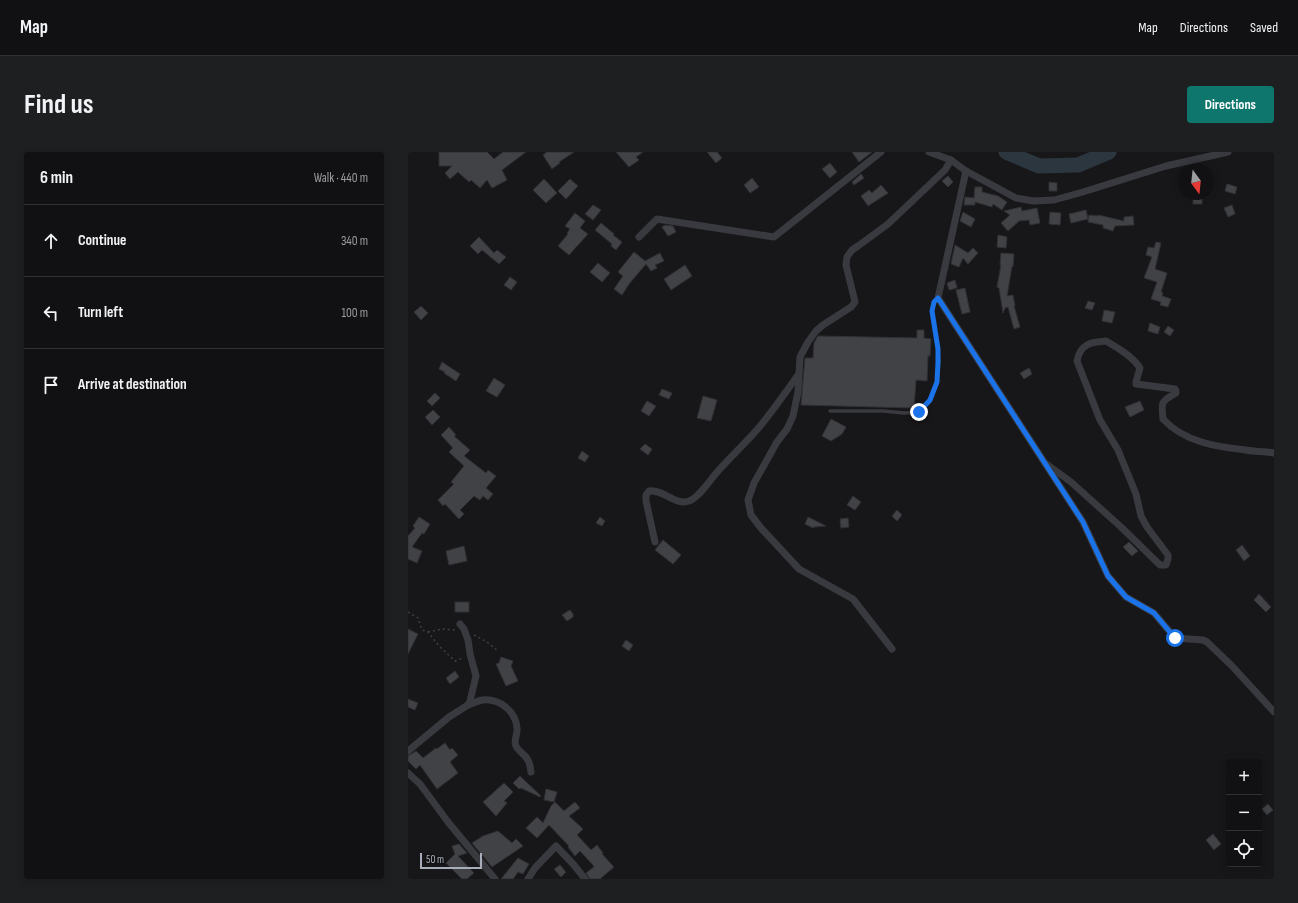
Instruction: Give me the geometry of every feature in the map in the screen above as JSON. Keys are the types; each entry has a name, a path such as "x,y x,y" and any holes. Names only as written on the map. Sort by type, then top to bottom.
{"street":[{"path":"640,237 657,219 774,237 881,152"},
{"path":"930,152 951,160 966,171 997,186 1016,198 1033,201 1054,200 1166,166 1228,152"},
{"path":"892,649 853,599 799,569 751,516 748,500 754,483 787,429 792,416 798,392 800,357 816,331 851,308 855,302 846,265 847,257 858,246 888,224 945,170 951,160"},
{"path":"966,171 938,298 1083,522 1108,576 1126,597 1154,613 1175,638 1202,640 1207,642 1232,666 1274,712"},
{"path":"1044,463 1071,482 1160,565 1166,565 1168,555 1147,527 1141,516 1136,494 1118,450 1100,420 1078,366 1078,355 1087,344 1097,341 1106,341 1126,354 1137,364 1140,368 1136,384 1175,389 1176,393 1166,398 1162,402 1163,419 1182,434 1189,438 1223,448 1261,450 1274,453"},
{"path":"654,542 646,501 646,495 649,491 656,490 677,501 683,502 692,499 703,490 760,425 798,375"},
{"path":"460,624 468,640 476,676 468,705"},
{"path":"408,751 449,718 468,705 482,700 489,700 498,702 506,707 513,716 518,729 515,744 529,761 531,772"},
{"path":"408,773 420,784 448,822 495,879"},
{"path":"528,879 535,868 556,846 585,879"}],"lane":[{"path":"830,411 870,410 904,413 919,412 930,400 937,382 938,349 932,311 934,302 938,298"}],"path":[{"path":"408,612 418,618 422,630 428,632 454,661 470,654"}],"building":[{"path":"439,152 487,152 494,159 503,152 526,152 502,170 507,180 492,188 487,180 480,188 471,180 469,182 458,172 450,179 445,173 452,166 439,166"},
{"path":"547,152 574,152 559,162 560,163 552,169 543,155"},
{"path":"616,152 643,152 636,157 639,160 629,167"},
{"path":"707,152 717,152 722,158 716,163"},
{"path":"852,152 872,152 859,162"},
{"path":"830,163 837,172 830,178 822,169"},
{"path":"861,174 864,178 854,185 852,182"},
{"path":"948,176 953,182 948,187 942,181"},
{"path":"752,178 759,187 750,193 744,185"},
{"path":"544,179 557,193 546,203 533,190"},
{"path":"570,179 578,186 566,199 558,191"},
{"path":"1049,182 1057,183 1057,191 1049,191"},
{"path":"1227,184 1237,187 1235,194 1225,191"},
{"path":"881,185 888,193 868,206 861,196 869,190 872,193"},
{"path":"975,187 982,187 982,192 998,196 1007,202 1002,210 993,204 992,207 975,202 975,205 964,205 965,197 974,198"},
{"path":"1193,200 1202,200 1202,204 1193,204"},
{"path":"593,205 601,210 593,220 585,214"},
{"path":"1232,205 1235,214 1228,217 1224,208"},
{"path":"1021,207 1022,211 1037,208 1040,223 1030,225 1029,220 1019,221 1008,231 1001,223 1010,215 1004,211"},
{"path":"1086,210 1088,219 1071,223 1069,214"},
{"path":"963,212 975,219 971,227 960,221"},
{"path":"1050,212 1061,213 1060,225 1049,224"},
{"path":"575,213 585,221 580,228 588,234 569,255 558,246 568,234 567,233 570,229 565,226"},
{"path":"1089,215 1098,215 1124,221 1124,217 1133,216 1134,225 1115,226 1113,231 1103,228 1103,225 1088,222"},
{"path":"601,223 622,242 616,250 611,246 612,244 595,230"},
{"path":"665,225 673,226 676,232 668,236 662,227"},
{"path":"998,235 1007,237 1006,248 997,247"},
{"path":"479,237 494,253 497,250 506,257 499,264 482,250 478,254 470,246"},
{"path":"1156,242 1161,243 1155,269 1167,273 1161,292 1163,293 1162,296 1171,299 1168,307 1160,305 1161,302 1151,299 1157,282 1144,278 1152,257 1146,255 1148,247 1154,248"},
{"path":"955,245 968,253 973,248 978,253 968,264 963,258 959,267 951,264"},
{"path":"634,252 645,261 660,253 664,261 655,265 657,268 651,271 646,264 622,295 614,289 623,276 618,272"},
{"path":"1001,253 1014,254 1007,296 1013,295 1014,306 1020,327 1014,329 1008,307 1005,308 1003,313 999,288 997,287 1001,265"},
{"path":"598,263 610,273 602,282 590,272"},
{"path":"685,265 692,276 671,290 664,279"},
{"path":"510,277 517,282 511,290 504,285"},
{"path":"955,280 957,288 949,290 947,283"},
{"path":"965,288 970,312 962,314 956,290"},
{"path":"1088,301 1095,303 1092,310 1085,308"},
{"path":"421,306 428,313 421,320 414,312"},
{"path":"1104,310 1115,312 1112,323 1102,321"},
{"path":"1150,323 1160,327 1158,334 1148,331"},
{"path":"1168,326 1174,330 1170,336 1164,332"},
{"path":"917,330 924,330 924,338 931,339 930,356 928,356 927,381 916,380 914,408 801,405 805,358 813,358 814,343 818,336 917,338"},
{"path":"442,362 460,374 456,381 439,369"},
{"path":"1029,368 1032,374 1024,379 1020,373"},
{"path":"494,378 505,385 497,397 486,391"},
{"path":"662,389 672,393 669,399 659,395"},
{"path":"435,393 440,398 432,406 427,401"},
{"path":"703,396 717,400 711,421 697,418"},
{"path":"647,401 656,406 649,416 641,411"},
{"path":"1140,401 1144,410 1130,417 1125,407"},
{"path":"433,410 440,417 432,425 425,417"},
{"path":"831,419 846,427 842,434 831,441 822,436"},
{"path":"449,427 456,435 454,436 470,450 464,456 486,473 488,470 496,476 486,488 493,494 488,500 483,496 480,500 474,496 460,510 464,514 459,519 445,504 443,506 438,500 454,484 451,482 464,466 449,452 453,448 441,435"},
{"path":"645,444 652,449 648,455 640,449"},
{"path":"582,451 589,456 585,462 578,458"},
{"path":"853,496 861,502 855,510 847,505"},
{"path":"897,510 902,515 897,521 892,516"},
{"path":"419,517 430,524 424,534 422,533 412,547 422,551 417,563 408,559 408,536 415,528 413,526"},
{"path":"600,517 605,521 602,526 596,523"},
{"path":"808,517 826,526 813,528 805,524"},
{"path":"848,518 849,527 841,528 840,519"},
{"path":"663,540 681,555 673,564 655,550"},
{"path":"1129,542 1138,551 1132,556 1123,547"},
{"path":"1242,545 1250,556 1244,561 1236,550"},
{"path":"464,546 467,561 449,565 446,551"},
{"path":"1259,594 1271,607 1266,612 1254,600"},
{"path":"455,602 469,602 469,612 455,612"},
{"path":"570,610 573,617 567,621 562,615"},
{"path":"408,629 418,634 408,654"},
{"path":"626,640 633,645 629,651 622,646"},
{"path":"501,657 513,661 511,666 518,681 506,686 496,664 499,663"},
{"path":"455,671 459,677 450,684 446,678"},
{"path":"408,699 418,703 415,710 408,707"},
{"path":"445,743 450,750 452,748 458,755 450,762 458,773 437,789 420,765 416,769 408,761 408,756 416,751 423,758"},
{"path":"520,776 541,796 540,797 521,788 519,789 513,783"},
{"path":"504,783 513,792 504,801 507,803 496,816 483,802"},
{"path":"546,789 557,792 554,802 544,800"},
{"path":"555,802 564,811 575,802 580,808 569,816 583,829 577,835 591,850 597,845 603,853 602,854 614,867 600,879 590,879 586,873 594,867 593,865 580,851 575,856 568,847 569,846 549,825 537,838 526,828 537,817 543,823 551,806"},
{"path":"1268,804 1273,810 1267,815 1262,809"},
{"path":"498,831 512,843 516,839 523,846 492,867 472,843 483,836"},
{"path":"1213,834 1221,844 1214,850 1206,840"},
{"path":"459,844 467,853 458,856 474,873 467,879 462,879 446,863 455,854 452,846"},
{"path":"518,858 529,864 523,874 518,872 513,879 501,879"},
{"path":"560,865 566,872 561,877 554,869"}],"waterway":[{"path":"1006,152 1039,166 1078,165 1109,152"}],"route":[{"path":"919,412 930,400 937,382 938,349 932,311 934,302 938,298 1083,522 1108,576 1126,597 1154,613 1175,638"}]}
